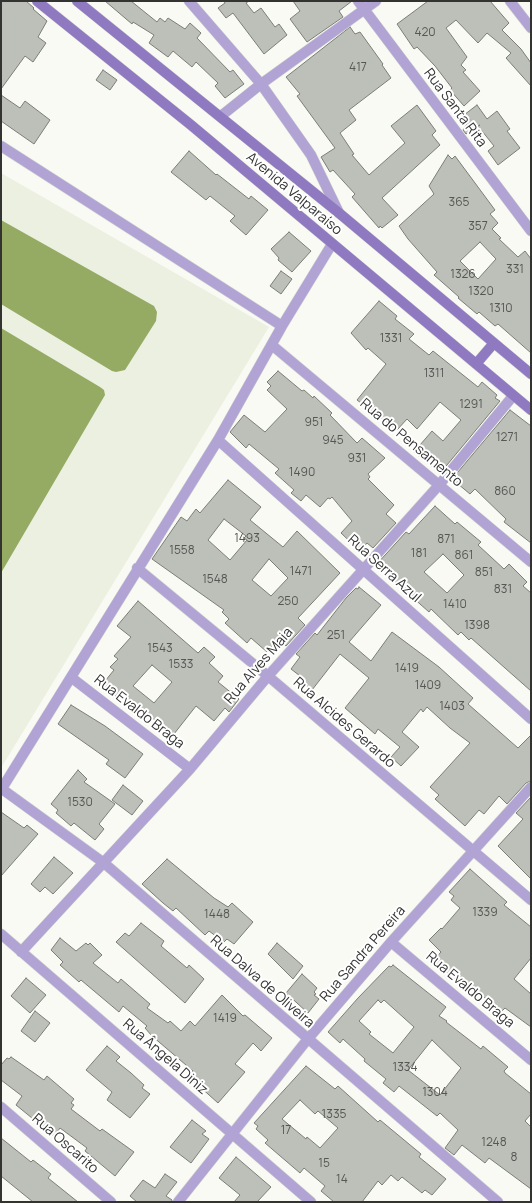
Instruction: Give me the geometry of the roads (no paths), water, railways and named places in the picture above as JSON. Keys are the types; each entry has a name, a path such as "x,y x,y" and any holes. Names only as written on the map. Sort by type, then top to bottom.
{"main road":[{"name":"Avenida Valparaíso","path":"37,1 191,125 531,410"},
{"name":"Avenida Valparaíso","path":"77,1 221,116 531,374"},
{"path":"476,364 494,343"}],"street":[{"path":"188,1 261,84 311,154 339,213"},
{"name":"Rua Santa Rita","path":"358,1 531,231"},
{"path":"221,116 261,84 376,1"},
{"path":"510,1 531,28"},
{"path":"1,146 282,326"},
{"path":"1,789 72,678 137,568 218,440 273,346 282,326 332,244"},
{"name":"Rua do Pensamento","path":"273,346 531,562"},
{"name":"Rua Alves Maia","path":"21,952 190,769 268,676 439,485 514,396"},
{"name":"Rua Serra Azul","path":"218,440 531,720"},
{"name":"Rua Alcides Gerardo","path":"137,568 268,676 472,852 531,900"},
{"name":"Rua Evaldo Braga","path":"72,678 190,769"},
{"name":"Rua Sandra Pereira","path":"178,1202 307,1040 391,942 531,787"},
{"name":"Rua Dalva de Oliveira","path":"1,789 104,863 307,1040 498,1202"},
{"name":"Rua Ângela Diniz","path":"1,934 311,1202"},
{"name":"Rua Evaldo Braga","path":"391,942 531,1060"},
{"name":"Rua Oscarito","path":"1,1107 111,1202"}]}
